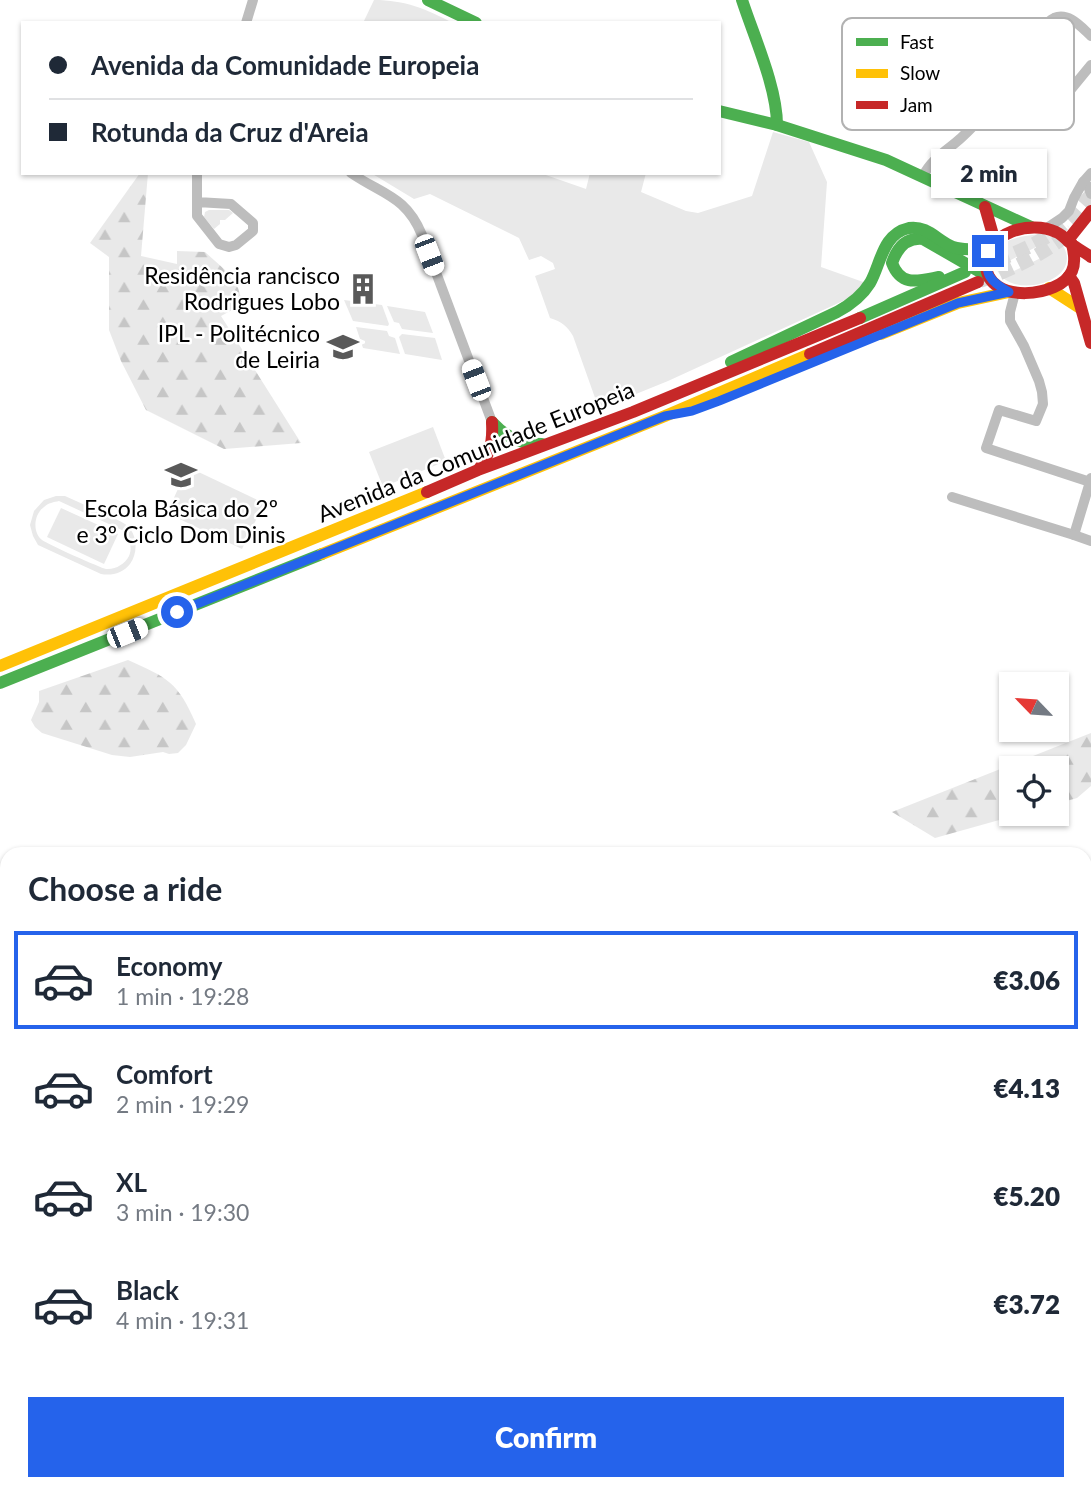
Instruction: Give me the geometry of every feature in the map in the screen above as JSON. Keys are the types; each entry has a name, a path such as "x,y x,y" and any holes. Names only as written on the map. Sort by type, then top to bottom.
{"main road":[{"path":"428,0 472,21"},
{"path":"742,0 770,83 777,116 776,125"},
{"path":"721,111 841,144 923,176 1031,228"},
{"path":"985,207 993,244"},
{"path":"1091,211 1070,242 1074,260 1071,272 1091,343"},
{"path":"700,384 721,366 852,303 872,283 889,241 903,229 920,228 930,231 953,246 965,249 993,244"},
{"path":"1012,293 984,279 988,251 1003,235 1012,231 1047,228 1058,232 1091,257"},
{"name":"Avenida da Comunidade Europeia","path":"0,666 478,470 700,384 965,272 921,281 910,281 898,276 892,262 899,247 907,240 916,238 928,241 943,252 979,269 984,279 665,416 0,683"},
{"path":"665,416 692,411 719,401 958,303 1049,288 1063,281 1071,272 1091,264"},
{"path":"1049,288 1080,308"},
{"path":"492,422 502,434 514,441 550,444"},
{"path":"478,470 493,446 492,422"}],"street":[{"path":"247,21 253,0"},
{"path":"1074,22 1091,36"},
{"path":"1074,86 1091,65"},
{"path":"923,176 934,160 969,130"},
{"path":"1047,228 1069,211 1083,182 1091,173"},
{"path":"197,175 197,202 197,216 219,244 229,247 236,245 253,231 253,223 231,204 197,202"},
{"path":"354,175 401,202 418,226 492,422"},
{"path":"1083,182 1091,194"},
{"path":"1012,293 1010,321 1039,381 1043,404 1036,421 999,410 986,449 1090,480 1074,535"},
{"path":"952,497 1091,541"}],"green space":[{"path":"374,0 415,6 449,21 364,21"},
{"path":"773,132 809,142 827,182 821,267 866,283 847,299 668,381 599,409 573,336 564,325 550,318 535,276 555,269 553,263 541,256 529,260 519,238 430,194 414,199 374,175 546,175 586,189 590,175 645,175 641,192 686,211 698,213 752,196"},
{"path":"139,175 148,175 141,256 177,264 177,251 205,252 224,269 238,288 243,304 221,316 301,443 224,449 146,410 121,361 109,330 109,257 90,243"},
{"path":"209,210 229,210 233,213 225,220 220,220 220,224 214,229 204,217"},
{"path":"1040,234 1056,239 1063,246 1067,259 1063,270 1040,284 1011,283 1001,276 995,263 998,249 1010,240","holes":["1040,245 1045,256 1012,272 1007,262"]},
{"path":"344,300 382,305 388,326 353,321"},
{"path":"387,306 425,312 433,333 402,329 399,323 394,322"},
{"path":"356,327 387,331 389,336 395,338 400,354 363,348"},
{"path":"402,334 435,338 442,360 405,354 399,337"},
{"path":"433,427 446,461 383,487 369,452"},
{"path":"188,467 264,503 242,549 167,513"},
{"path":"65,496 125,524 132,532 135,542 135,554 130,564 117,573 101,574 38,545 30,525 34,511 44,500","holes":["59,501 124,531 130,543 129,556 119,566 106,569 42,540 36,523 41,510"]},
{"path":"61,508 118,534 104,564 47,537"},
{"path":"128,660 170,683 190,710 196,724 186,745 178,753 163,752 130,757 112,755 42,733 35,727 31,720 39,702 39,691"},
{"path":"1091,733 1091,786 1077,798 1069,800 1069,756 1033,756"},
{"path":"999,770 999,820 935,838 892,812"}],"tunnel":[{"path":"976,268 1038,242 1066,222 1091,195"},
{"path":"980,281 1028,260 1072,231"}],"traffic: fast":[{"path":"428,0 472,21"},
{"path":"742,0 769,79 777,125"},
{"path":"721,111 777,125 886,160 1031,227"},
{"path":"731,362 851,303 867,288 888,243 900,231 909,228 921,229 958,248 991,247"},
{"path":"939,277 917,281 905,279 892,263 903,245 912,240 923,239 989,277"},
{"path":"860,318 965,272"},
{"path":"492,422 514,439 542,444"},
{"path":"0,683 322,554"}],"traffic: slow":[{"path":"1049,288 1080,308"},
{"path":"881,334 958,303 1009,292"},
{"path":"322,554 665,416 810,354"},
{"path":"0,666 427,492"}],"traffic: jam":[{"path":"985,207 995,242"},
{"path":"1068,240 1091,211"},
{"path":"1072,244 1072,271 1054,287 1040,292 1011,292 998,287 990,278 986,265 993,244 1023,228 1035,227 1056,232 1091,257"},
{"path":"1069,276 1074,283 1091,343"},
{"path":"810,354 978,282"},
{"path":"427,492 633,412 860,318"},
{"path":"479,469 490,447 492,422"}],"place":[{"name":"Residência rancisco Rodrigues Lobo","path":"363,289"},
{"name":"IPL - Politécnico de Leiria","path":"343,347"},
{"name":"Escola Básica do 2º e 3º Ciclo Dom Dinis","path":"181,475"}],"route":[{"path":"177,612 665,416 692,411 719,401 958,303 1009,292 989,276 986,270 988,251"}]}
